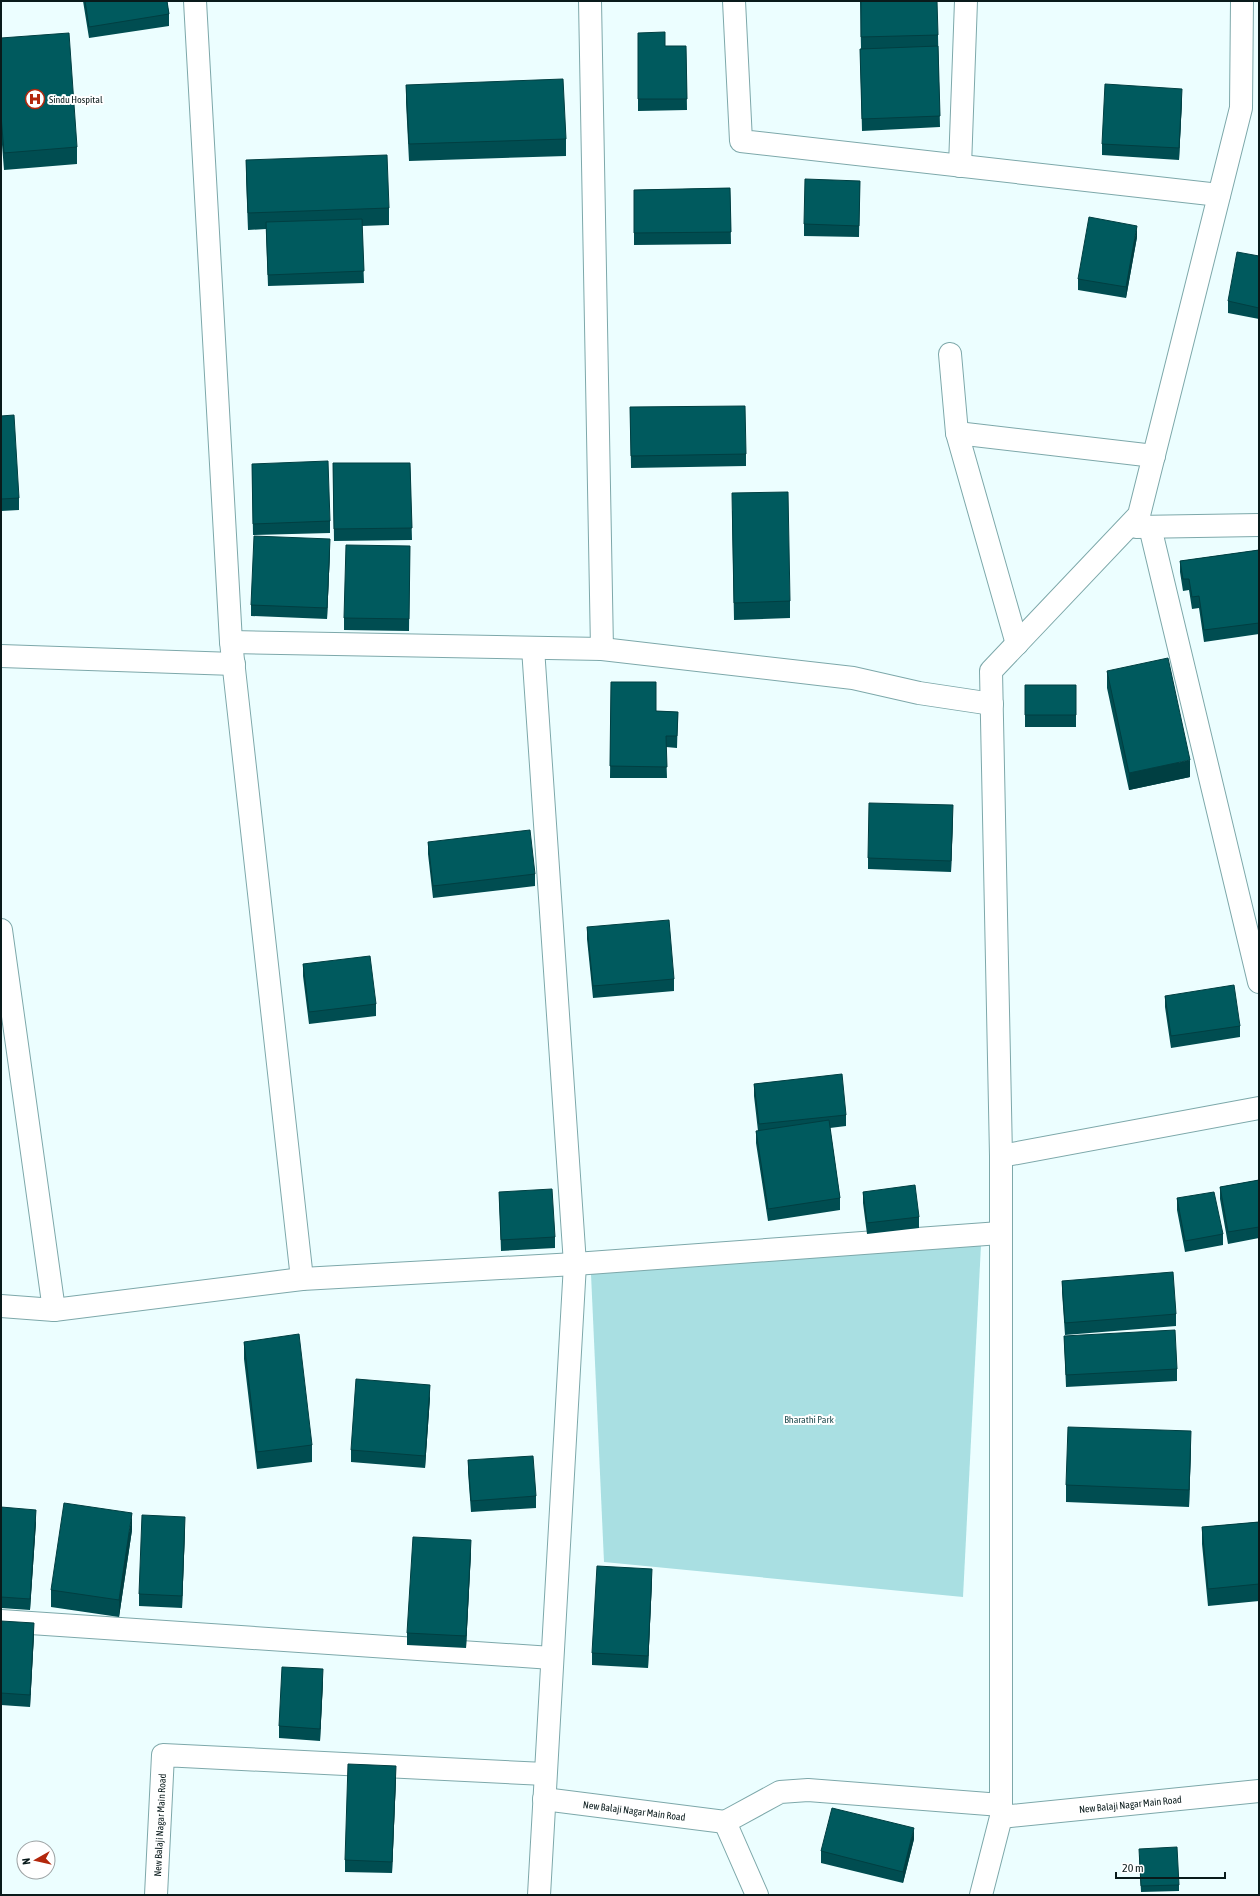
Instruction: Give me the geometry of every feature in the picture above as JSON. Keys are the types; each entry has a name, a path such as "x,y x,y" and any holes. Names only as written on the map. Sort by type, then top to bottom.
{"street":[{"path":"195,1 231,642 302,1279"},
{"path":"590,1 602,649"},
{"path":"734,1 741,141 1220,195"},
{"path":"960,166 966,1"},
{"path":"981,1895 1001,1811 1001,1156 992,671 1139,515 1241,108 1250,92 1242,1"},
{"path":"950,354 957,433 1017,644"},
{"path":"957,433 1154,456"},
{"path":"1127,527 1259,524"},
{"path":"1150,527 1259,982"},
{"path":"231,642 602,649 854,678 919,693 992,704"},
{"path":"533,648 575,1264 539,1895"},
{"path":"1,656 234,664"},
{"path":"1,930 54,1310"},
{"path":"1001,1156 1259,1108"},
{"path":"1,1306 54,1310 302,1279 575,1264 1000,1233"},
{"path":"1,1621 552,1658"},
{"name":"New Balaji Nagar Main Road","path":"156,1895 163,1755 545,1774"},
{"name":"New Balaji Nagar Main Road","path":"544,1799 725,1822 780,1792 808,1790 1001,1811 1259,1791"},
{"path":"725,1822 756,1895"}],"green space":[{"name":"Bharathi Park","path":"981,1245 963,1597 604,1562 591,1274"}],"building":[{"path":"85,1 167,1 169,14 89,27"},
{"path":"861,1 937,1 938,35 861,37"},
{"path":"665,32 665,46 686,46 687,99 638,99 638,33"},
{"path":"69,33 77,147 4,153 1,115 1,38"},
{"path":"938,46 940,116 862,119 860,49"},
{"path":"563,79 566,139 409,144 406,85"},
{"path":"1105,84 1182,89 1179,148 1102,144"},
{"path":"387,155 389,208 248,213 246,160"},
{"path":"805,179 860,181 859,226 804,224"},
{"path":"730,188 731,232 634,233 634,190"},
{"path":"1089,217 1137,226 1126,287 1078,279"},
{"path":"362,219 364,271 268,275 266,222"},
{"path":"1237,252 1259,256 1259,308 1228,301"},
{"path":"745,406 746,454 631,456 630,407"},
{"path":"14,415 19,498 1,499 1,416"},
{"path":"328,461 330,521 253,524 252,464"},
{"path":"333,463 410,463 412,528 334,529"},
{"path":"788,492 790,601 734,603 732,493"},
{"path":"254,536 330,539 327,608 251,605"},
{"path":"346,545 410,546 409,619 344,618"},
{"path":"1259,550 1259,623 1204,630 1199,596 1192,597 1189,579 1183,579 1180,561"},
{"path":"1168,658 1190,760 1129,773 1107,671"},
{"path":"611,682 656,682 656,711 678,712 677,736 666,736 667,767 610,766"},
{"path":"1025,685 1076,685 1076,715 1025,715"},
{"path":"869,803 953,805 951,861 868,858"},
{"path":"530,830 535,874 433,886 428,842"},
{"path":"669,920 674,979 593,986 587,927"},
{"path":"370,956 376,1004 309,1012 303,964"},
{"path":"1234,985 1240,1026 1171,1036 1165,996"},
{"path":"842,1074 846,1115 759,1124 754,1084"},
{"path":"829,1120 840,1198 768,1209 756,1131"},
{"path":"1259,1180 1259,1227 1228,1232 1220,1187"},
{"path":"915,1185 919,1217 867,1223 863,1192"},
{"path":"552,1189 555,1237 501,1240 499,1192"},
{"path":"1214,1192 1223,1234 1185,1241 1177,1198"},
{"path":"1173,1272 1176,1314 1065,1323 1062,1281"},
{"path":"1175,1330 1177,1369 1066,1375 1064,1336"},
{"path":"299,1334 312,1445 257,1452 244,1342"},
{"path":"356,1379 430,1385 425,1456 351,1450"},
{"path":"1068,1427 1191,1431 1189,1490 1066,1485"},
{"path":"533,1456 536,1496 471,1501 468,1460"},
{"path":"64,1503 132,1513 119,1600 51,1590"},
{"path":"1,1507 36,1510 30,1599 1,1597"},
{"path":"142,1515 185,1517 182,1596 139,1594"},
{"path":"1259,1522 1259,1584 1208,1589 1202,1527"},
{"path":"413,1537 471,1540 466,1636 407,1633"},
{"path":"597,1566 652,1569 648,1656 592,1653"},
{"path":"1,1621 34,1623 30,1695 1,1693"},
{"path":"282,1667 323,1669 320,1729 279,1726"},
{"path":"348,1764 396,1766 392,1862 345,1860"},
{"path":"832,1808 914,1828 903,1872 821,1851"},
{"path":"1177,1847 1179,1885 1141,1886 1139,1849"}],"place":[{"name":"Sindu Hospital","path":"35,99"}]}
